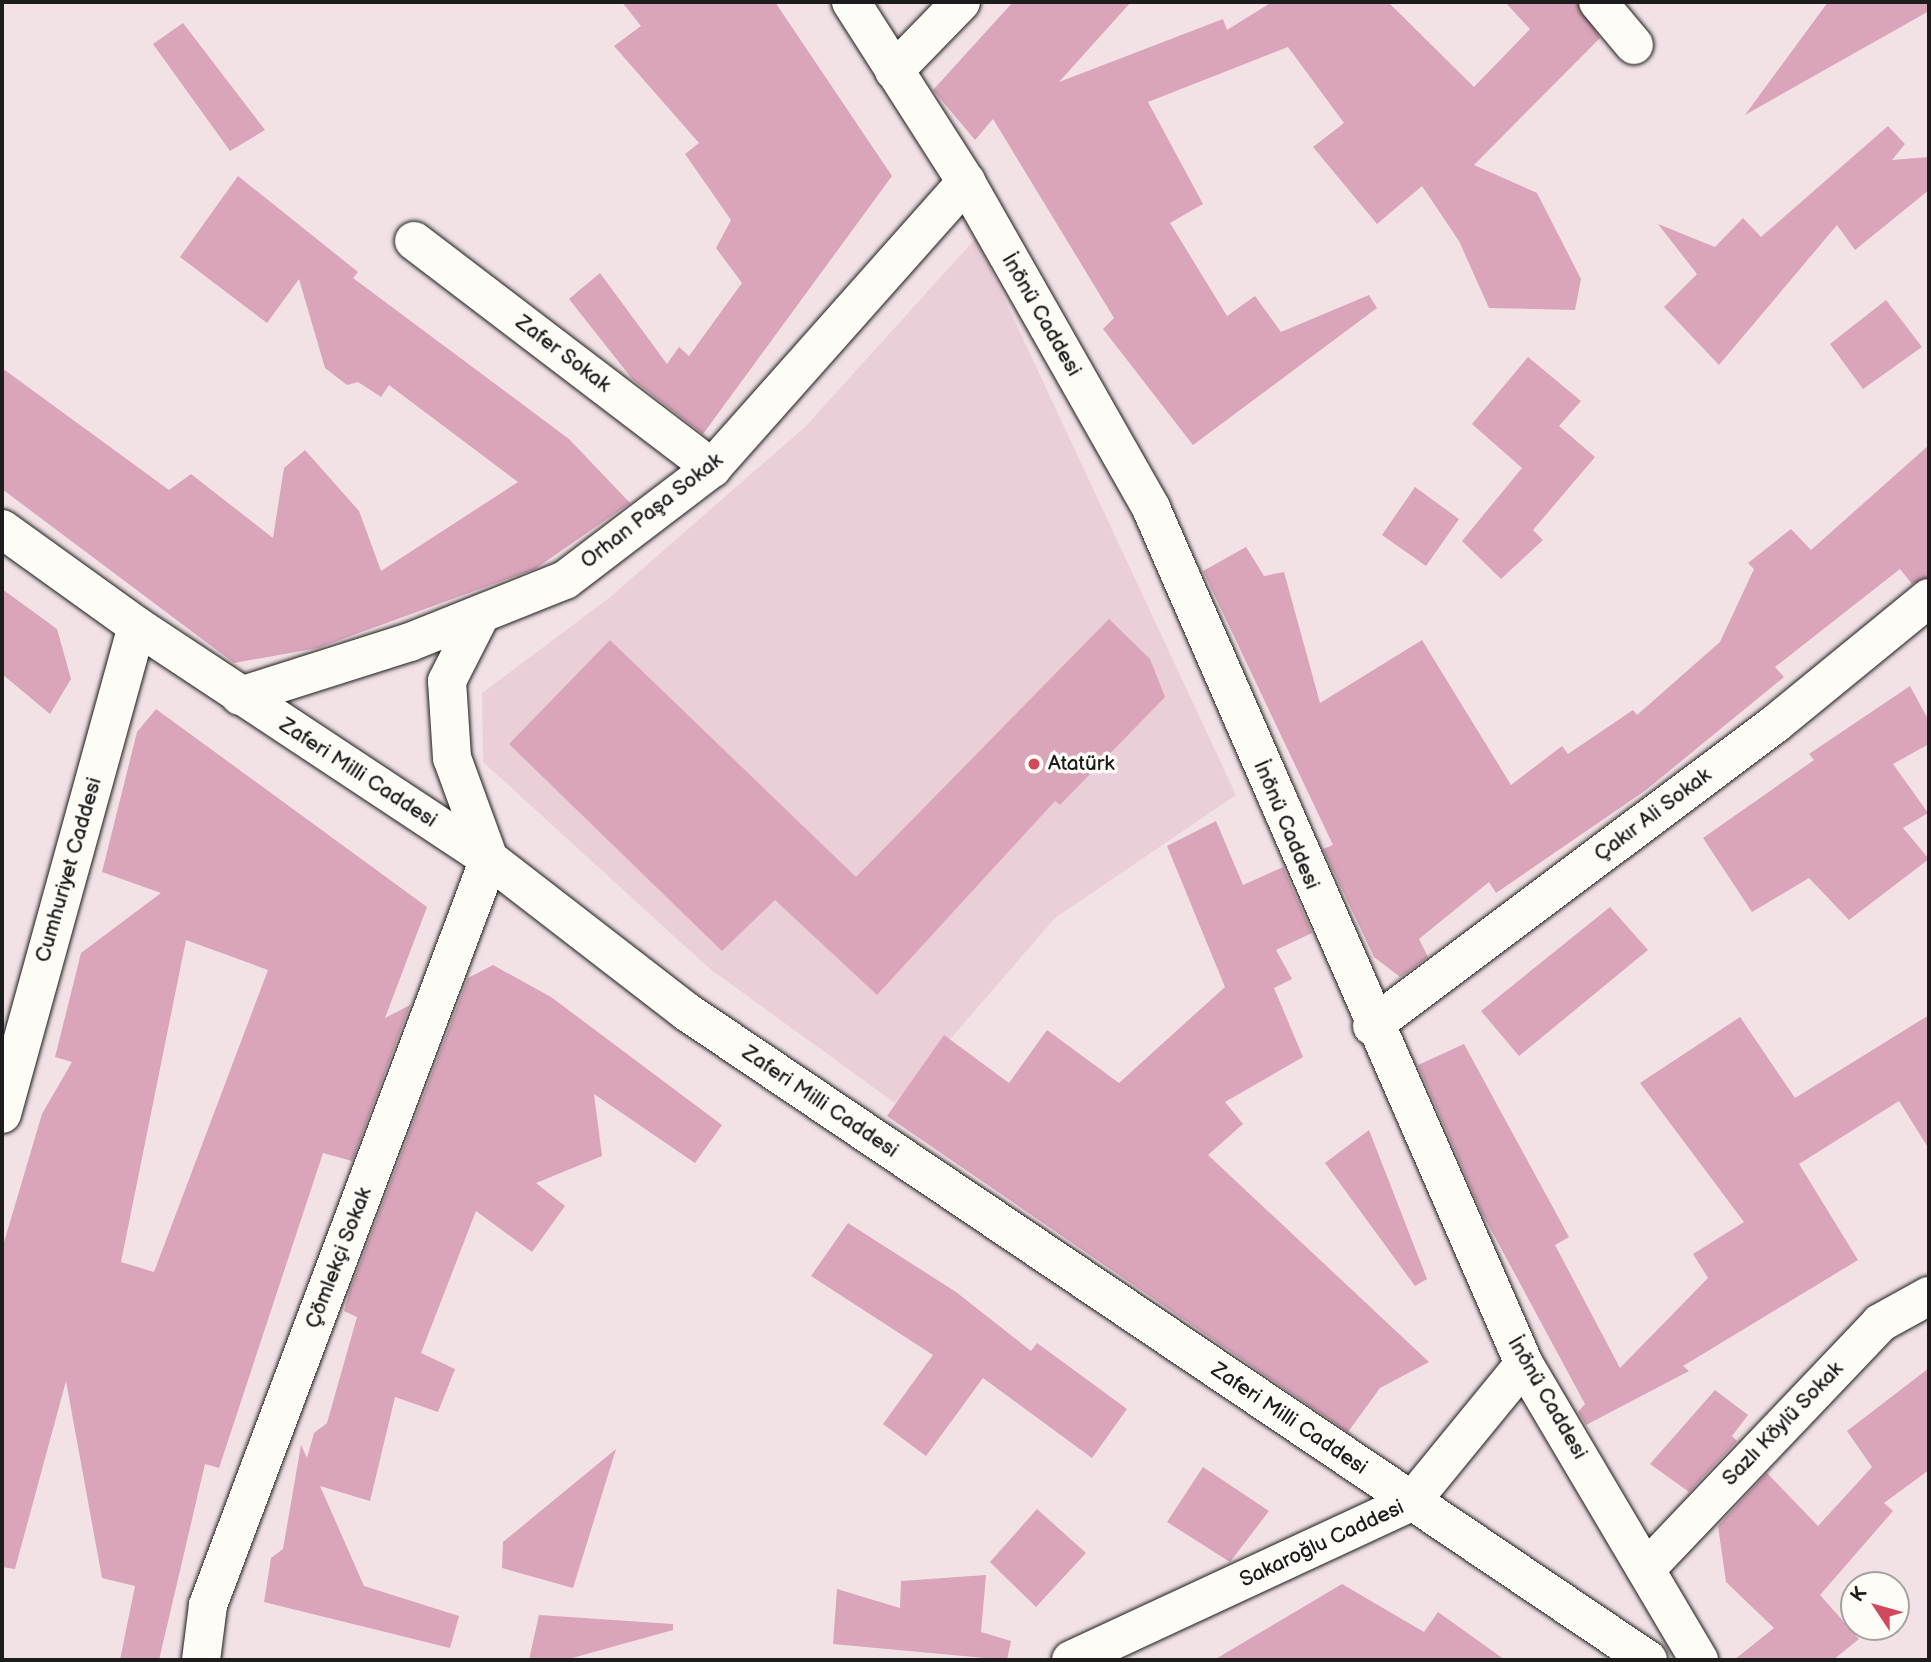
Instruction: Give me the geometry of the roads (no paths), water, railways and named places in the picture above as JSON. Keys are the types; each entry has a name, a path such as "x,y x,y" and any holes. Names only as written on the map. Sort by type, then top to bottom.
{"street":[{"name":"İnönü Caddesi","path":"851,2 966,182 1151,508 1372,1026 1524,1364 1648,1567 1699,1660"},
{"path":"894,71 961,2"},
{"path":"1598,2 1634,44"},
{"name":"Orhan Paşa Sokak","path":"240,695 481,614 565,580 712,468 966,182"},
{"name":"Zafer Sokak","path":"414,241 712,468"},
{"name":"Zaferi Milli Caddesi","path":"2,529 137,626 489,859 687,1012 1648,1660"},
{"name":"Çakır Ali Sokak","path":"1372,1026 1775,724 1929,598"},
{"path":"481,614 447,681 452,758 489,859"},
{"name":"Cumhuriyet Caddesi","path":"2,1114 137,626"},
{"name":"Çömlekçi Sokak","path":"201,1660 208,1605 489,859"},
{"name":"Sazlı Köylü Sokak","path":"1648,1567 1880,1323 1929,1296"},
{"name":"Sakaroğlu Caddesi","path":"1071,1660 1411,1502 1524,1364"}],"place":[{"name":"Atatürk","path":"1034,764"}]}
